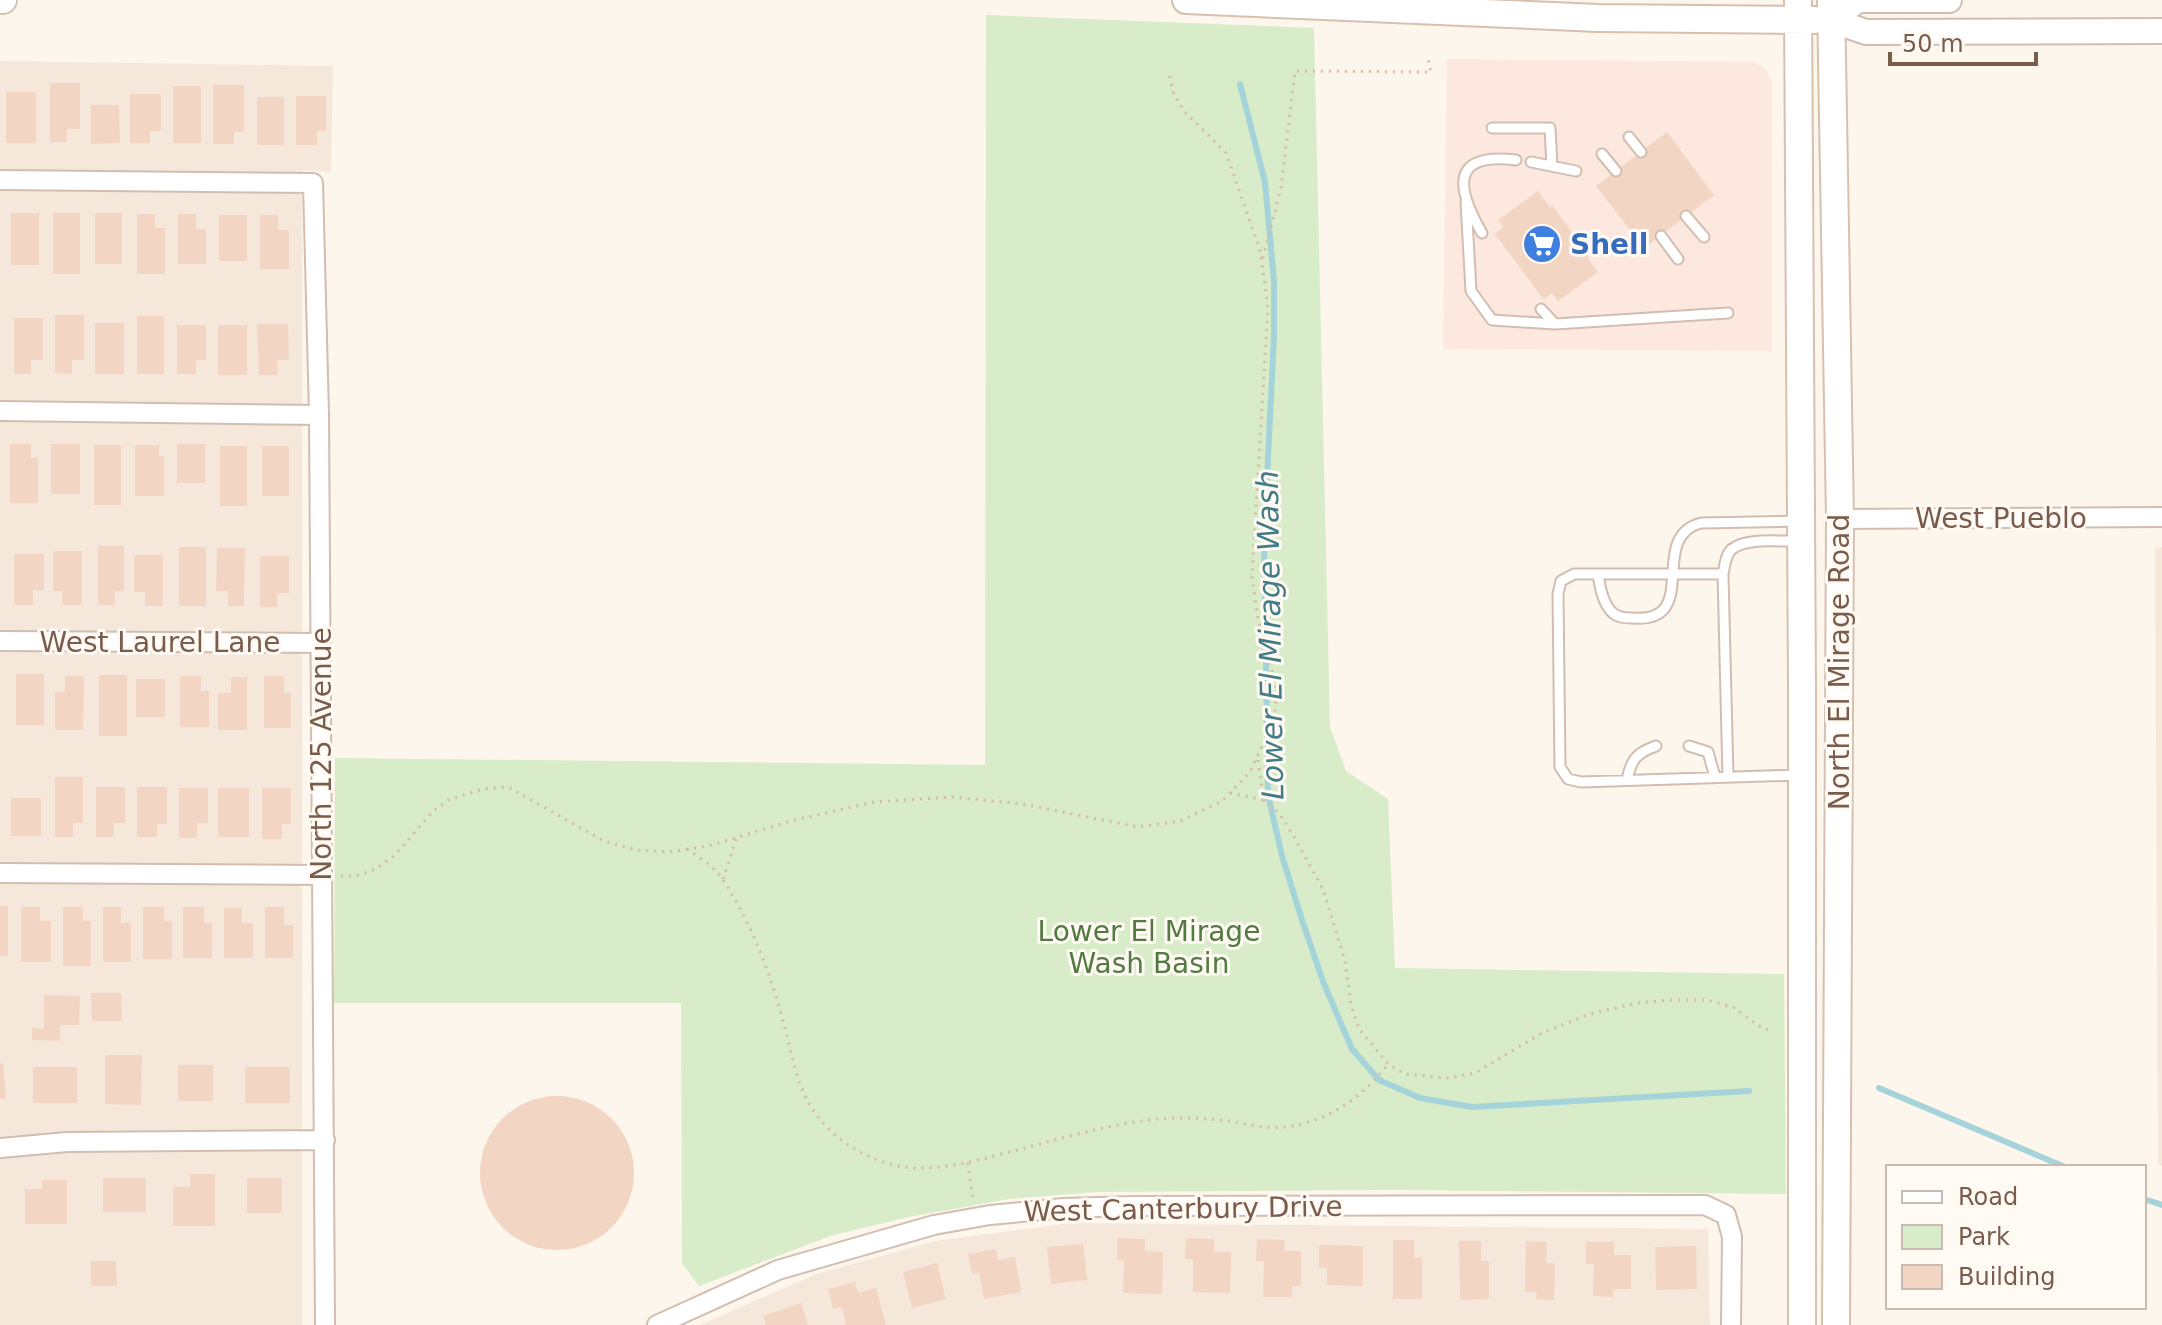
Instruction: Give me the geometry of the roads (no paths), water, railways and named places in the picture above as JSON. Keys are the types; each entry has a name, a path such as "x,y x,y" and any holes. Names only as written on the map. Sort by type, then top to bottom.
{"main road":[{"path":"1186,0 1296,2 1598,18 1831,10"},
{"name":"North El Mirage Road","path":"1798,10 1802,1325"},
{"name":"North El Mirage Road","path":"1831,10 1840,519 1836,1325"}],"street":[{"path":"1831,10 1858,0 1949,0"},
{"path":"1831,10 1866,32 2162,31"},
{"name":"North 125 Avenue","path":"0,180 313,183 319,415 325,1325"},
{"path":"0,411 319,415"},
{"name":"West Pueblo","path":"1840,519 2162,517"},
{"name":"West Laurel Lane","path":"0,641 320,643"},
{"path":"0,873 321,875"},
{"path":"0,1148 67,1142 325,1140"},
{"name":"West Canterbury Drive","path":"657,1325 778,1270 934,1225 976,1218 1064,1208 1150,1206 1705,1205 1726,1215 1732,1237 1731,1325"}],"lane":[{"path":"1492,128 1550,128 1552,166"},
{"path":"1629,137 1641,152"},
{"path":"1602,154 1616,171"},
{"path":"1516,160 1480,159 1470,165 1464,174 1471,291 1492,320 1555,324 1728,313"},
{"path":"1531,162 1576,171"},
{"path":"1466,202 1482,233"},
{"path":"1686,216 1704,237"},
{"path":"1661,236 1678,259"},
{"path":"1541,309 1555,324"},
{"path":"1598,575 1610,610 1619,617 1637,619 1658,613 1667,605 1673,592 1674,550 1679,536 1690,526 1701,523 1800,531"},
{"path":"1728,777 1723,574 1726,557 1733,549 1800,531"},
{"path":"1723,574 1574,574 1561,581 1558,594 1560,767 1568,779 1581,782 1802,775"},
{"path":"1627,780 1630,761 1643,750 1656,746"},
{"path":"1689,746 1708,752 1715,777"}],"waterway":[{"name":"Lower El Mirage Wash","path":"1240,84 1265,182 1274,281 1264,539 1268,795 1282,856 1303,923 1324,984 1352,1049 1379,1080 1420,1098 1472,1107 1749,1091"},
{"name":"Lower El Mirage Wash","path":"1879,1088 2060,1165"},
{"name":"Lower El Mirage Wash","path":"2146,1200 2162,1205"}],"place":[{"name":"Shell","path":"1542,244"}],"park label":[{"name":"Lower El Mirage Wash Basin","path":"1149,947"}]}
